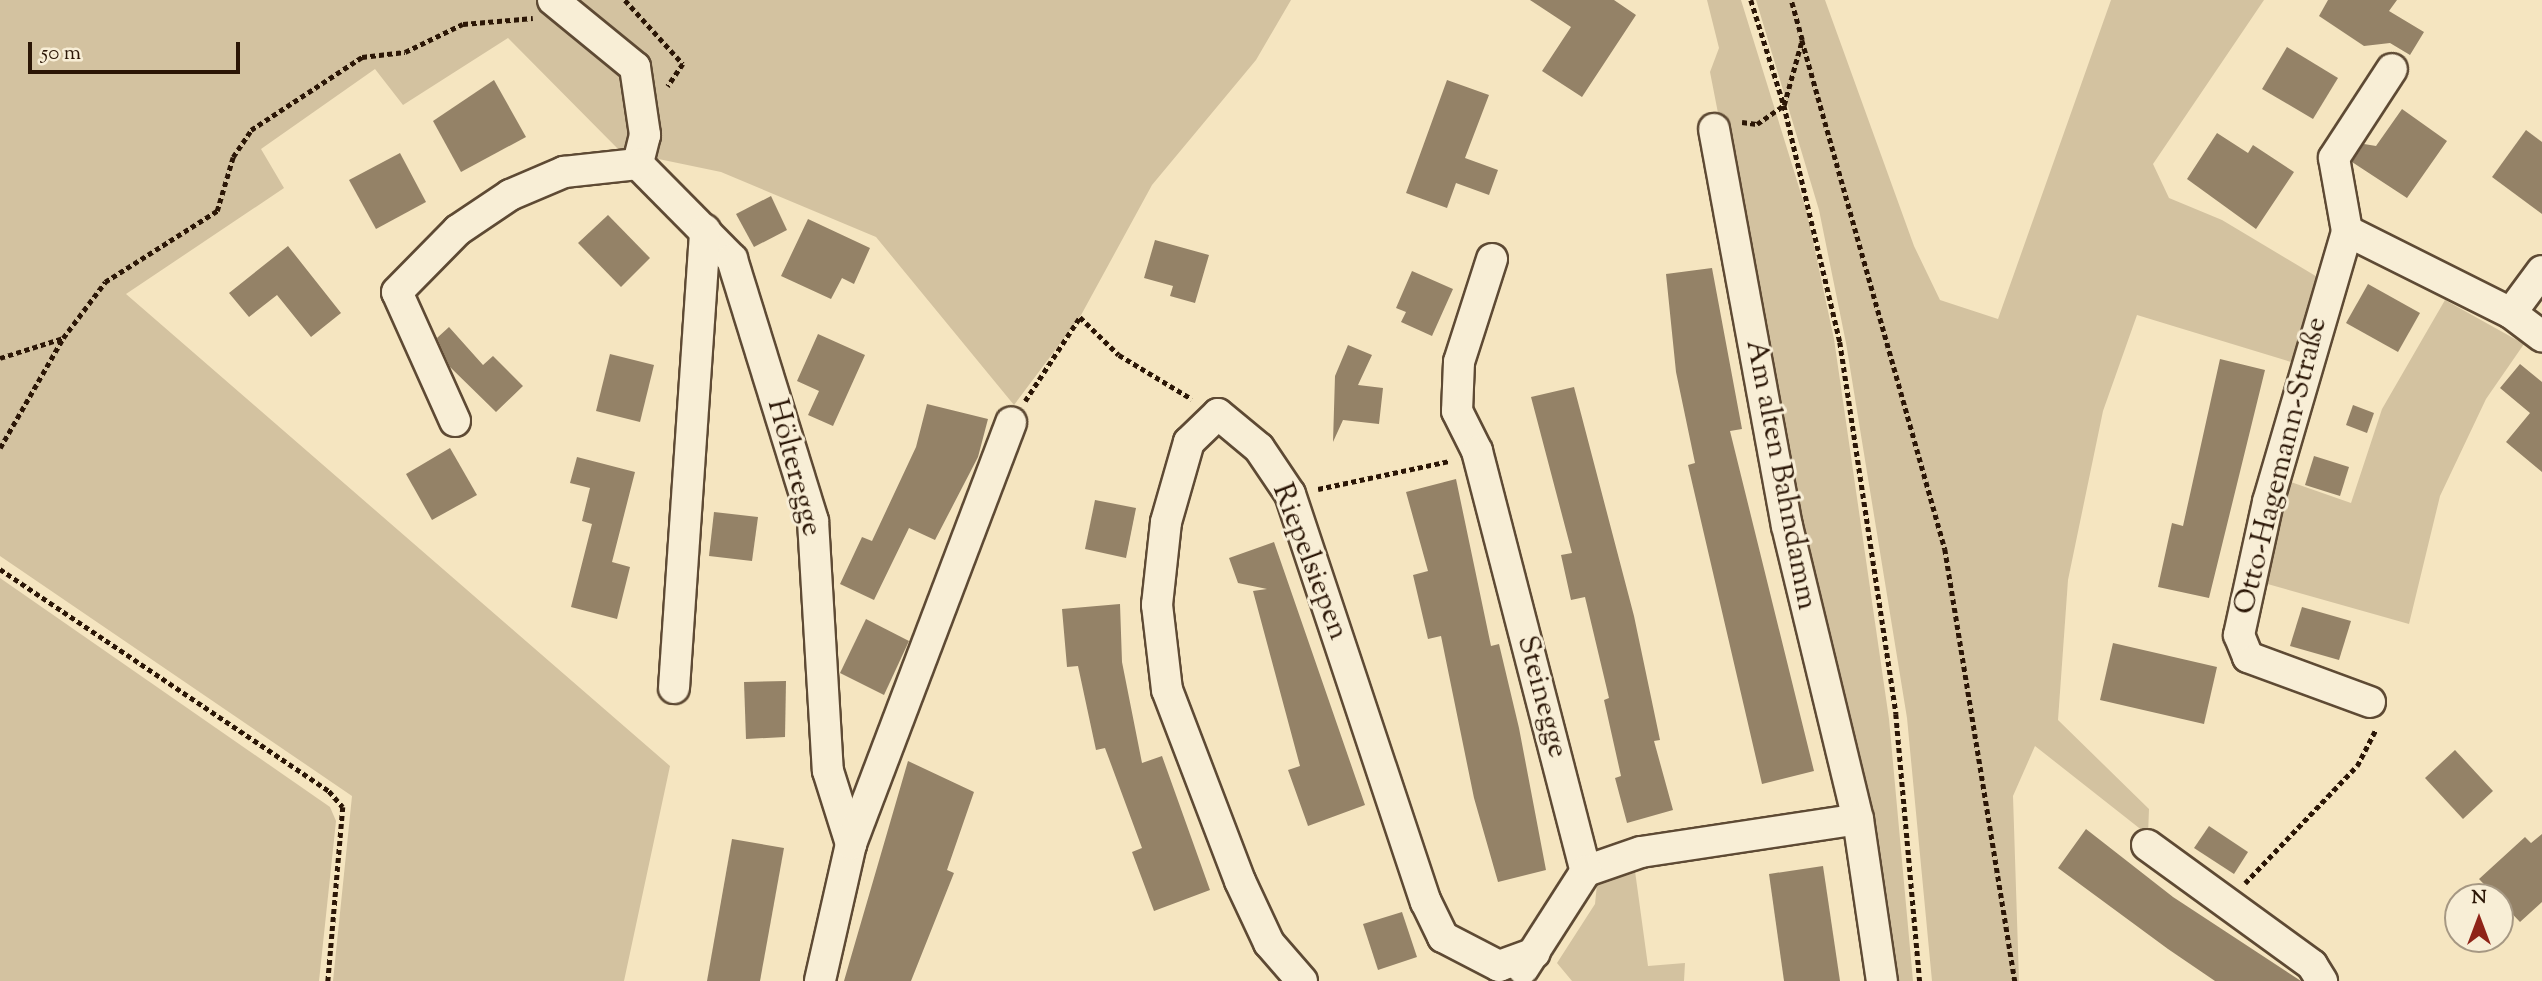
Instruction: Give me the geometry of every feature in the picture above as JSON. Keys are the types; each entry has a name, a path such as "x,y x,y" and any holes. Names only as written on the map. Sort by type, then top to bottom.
{"street":[{"path":"455,421 397,292 458,230 510,195 564,172 638,164 645,135 635,67 556,2"},
{"name":"Otto-Hagemann-Straße","path":"2370,702 2248,657 2240,645 2268,502 2347,231 2334,158 2392,69"},
{"name":"Am alten Bahndamm","path":"1724,125 1787,526 1858,819 1882,981"},
{"name":"Hölteregge","path":"638,164 732,259 813,521 828,771 851,844"},
{"path":"674,688 705,230"},
{"path":"2347,231 2511,313 2542,336"},
{"name":"Steinegge","path":"1492,259 1460,362 1457,411 1477,451 1586,871"},
{"path":"2511,313 2542,271"},
{"path":"1218,414 1189,442 1166,522 1157,605 1167,690 1240,881 1269,943 1302,981"},
{"name":"Riepelsiepen","path":"1218,414 1259,449 1290,494 1426,902 1443,937 1499,966 1535,953"},
{"path":"820,981 851,844 1012,422"},
{"path":"1514,981 1535,953 1586,871 1641,852 1858,819"},
{"path":"2147,845 2312,965 2322,981"}],"path":[{"path":"1751,0 1784,105 1840,342 1896,714 1920,981"},
{"path":"1791,0 1945,549 2015,981"},
{"path":"0,448 63,338 105,282 218,212 233,157 251,130 295,96 362,57 405,52 463,24 524,22 556,2"},
{"path":"1724,125 1757,124 1784,105 1802,40"},
{"path":"1012,422 1080,317 1119,355 1218,414"},
{"path":"0,358 63,338"},
{"path":"1290,494 1402,474 1477,451"},
{"path":"0,569 329,791 343,807 328,981"},
{"path":"2230,904 2357,766 2377,733 2370,702"}],"shaded area":[{"path":"0,0 1291,0 1256,60 1152,185 1080,317 1014,405 876,237 721,172 620,151 508,38 403,105 375,69 261,149 284,188 126,294 670,766 624,981 333,981 352,796 0,556"},
{"path":"1707,0 1741,0 1807,213 1834,339 1889,719 1913,981 1887,981 1710,72 1719,48"},
{"path":"1756,0 1825,0 1914,246 1940,300 1998,319 2111,0 2264,0 2153,164 2169,198 2222,220 2319,278 2301,365 2137,315 2103,411 2068,580 2058,720 2149,809 2148,835 2035,746 2013,796 2019,981 1932,981 1907,718 1846,343 1819,210"},
{"path":"2445,300 2524,344 2486,399 2440,496 2409,624 2264,583 2288,481 2351,503 2382,409"},
{"path":"0,578 330,807 336,821 319,981 0,981"},
{"path":"1635,871 1648,966 1685,963 1684,981 1572,981 1557,963 1595,904 1597,884"}],"building":[{"path":"1530,0 1614,0 1636,15 1582,97 1542,71 1571,27"},
{"path":"2328,0 2397,0 2389,11 2424,32 2410,55 2390,43 2364,46 2319,16"},
{"path":"2287,47 2338,78 2313,119 2262,89"},
{"path":"494,80 526,137 461,172 433,121"},
{"path":"1447,80 1489,95 1465,158 1498,170 1489,195 1456,183 1447,208 1406,193"},
{"path":"2402,109 2447,141 2407,198 2352,162 2364,144 2376,146"},
{"path":"2526,130 2542,142 2542,214 2492,177"},
{"path":"2217,133 2248,153 2253,145 2294,172 2256,229 2187,179"},
{"path":"400,153 426,202 376,229 349,180"},
{"path":"771,196 787,230 754,247 736,214"},
{"path":"608,215 650,258 621,287 578,243"},
{"path":"808,219 870,248 854,284 842,278 831,299 781,276"},
{"path":"1155,240 1209,255 1195,303 1170,296 1173,286 1144,278"},
{"path":"288,246 341,313 311,337 277,295 249,317 229,293"},
{"path":"1712,268 1742,429 1730,431 1814,771 1762,784 1688,465 1695,463 1676,372 1666,274"},
{"path":"1412,271 1453,289 1432,336 1401,322 1406,312 1396,308"},
{"path":"2368,284 2420,313 2398,352 2346,323"},
{"path":"449,327 483,365 493,356 523,386 496,412 450,367 437,338"},
{"path":"818,334 865,355 833,426 808,415 819,391 797,381"},
{"path":"1348,345 1372,355 1358,385 1383,388 1379,424 1343,420 1333,442 1335,376"},
{"path":"610,354 654,365 640,422 596,411"},
{"path":"2220,359 2265,370 2209,598 2158,587 2172,523 2183,526"},
{"path":"2520,364 2542,382 2542,472 2506,442 2530,413 2500,388"},
{"path":"1574,387 1634,616 1660,740 1654,741 1673,810 1627,823 1615,778 1621,776 1604,700 1609,698 1585,597 1571,600 1561,555 1572,553 1531,397"},
{"path":"927,404 988,419 978,457 935,540 909,528 874,600 840,584 862,537 872,541 916,447"},
{"path":"2353,405 2374,413 2367,433 2346,425"},
{"path":"450,448 477,495 432,520 406,474"},
{"path":"2314,456 2349,467 2340,496 2305,485"},
{"path":"577,457 635,472 612,562 630,567 617,619 571,607 592,524 582,521 590,488 570,483"},
{"path":"1456,479 1491,646 1499,644 1519,728 1546,870 1498,882 1474,798 1441,636 1428,639 1413,575 1428,571 1406,492"},
{"path":"1095,500 1136,508 1126,558 1085,549"},
{"path":"714,512 758,517 752,561 709,556"},
{"path":"1274,542 1365,805 1308,826 1288,770 1300,766 1253,591 1267,589 1238,583 1229,558"},
{"path":"1120,604 1122,662 1142,763 1162,756 1210,890 1154,911 1132,852 1142,848 1105,748 1096,750 1078,666 1067,667 1062,609"},
{"path":"2302,607 2351,621 2339,660 2290,646"},
{"path":"866,619 909,641 884,695 840,673"},
{"path":"2113,643 2217,667 2204,724 2100,700"},
{"path":"786,681 785,737 746,739 744,682"},
{"path":"2455,750 2493,791 2463,819 2425,778"},
{"path":"908,761 974,792 947,870 954,873 911,981 844,981"},
{"path":"2209,826 2248,852 2234,874 2194,848"},
{"path":"2086,829 2173,897 2301,981 2215,981 2168,949 2058,868"},
{"path":"2542,834 2542,902 2520,922 2514,916 2514,883 2483,883 2479,879 2525,837 2531,843"},
{"path":"732,839 784,848 760,981 707,981"},
{"path":"1823,866 1840,981 1784,981 1769,874"},
{"path":"1402,912 1417,957 1378,970 1363,924"}]}
